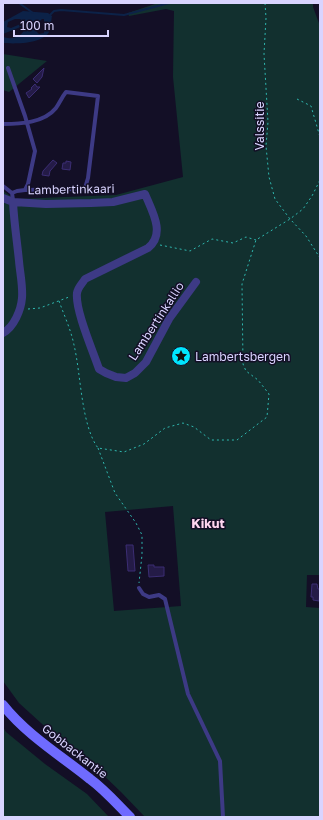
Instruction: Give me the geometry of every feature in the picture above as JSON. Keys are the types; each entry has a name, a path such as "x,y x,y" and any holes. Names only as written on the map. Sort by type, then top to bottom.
{"street":[{"name":"Lambertinkaari","path":"3,333 9,329 19,310 22,300 12,199 46,204 113,202 145,194 157,227 157,235 153,244"},
{"path":"3,198 12,199"},
{"path":"77,294 79,287 85,279 148,248 153,244"},
{"name":"Lambertinkallio","path":"77,294 80,314 99,369 116,377 126,378 135,373 146,362 169,319 196,282"},
{"name":"Gobbackantie","path":"3,705 18,722 46,746 104,790 130,817"}],"lane":[{"path":"8,68 27,123 35,152 28,184 25,190"},
{"path":"3,124 27,123 49,114 56,108 66,92 98,96 88,178 85,188 18,191 12,199 3,186"},
{"path":"138,588 143,594 149,597 159,595 165,599 188,694 220,761 224,817"}],"path":[{"name":"Valssitie","path":"265,3 266,18 264,54 268,122 266,146 269,177 275,200 306,236 320,258"},
{"path":"297,99 311,106 320,137"},
{"path":"98,448 124,452 144,444 165,428 182,423 194,427 211,440 237,440 267,417 269,394 258,380 246,371 243,364 242,284 256,240 303,209 320,180"},
{"path":"153,244 190,251 212,239 233,242 246,237 256,240"},
{"path":"19,310 40,308 77,294"},
{"path":"59,301 74,344 84,405 92,439 98,448 116,493 136,523 142,535 142,555 138,588"}],"green space":[{"path":"158,3 313,3 320,26 320,575 307,575 306,607 320,608 320,817 145,817 96,768 52,733 19,703 3,681 3,191 15,199 116,195 183,177 173,77 174,11 166,9 129,16 128,13","holes":["173,506 181,606 114,611 105,512"]},
{"path":"3,54 47,61 9,92 3,90"},
{"path":"3,727 6,732 45,764 87,794 109,817 3,817"}],"water":[{"path":"23,11 48,13 52,16 50,30 46,36 35,41 28,42 3,43 3,37 10,38 19,36 25,28 23,26 3,34 3,22","holes":["15,19 20,19 23,23 11,28 7,27 8,22","42,19 44,19 44,33 39,34 36,31 36,26"]}],"building":[{"path":"44,68 42,77 37,83 33,79"},
{"path":"35,84 37,87 40,87 29,98 26,93 32,89 31,88"},
{"path":"53,160 57,163 50,171 49,176 42,175 43,171"},
{"path":"66,161 71,162 70,170 62,169 63,163 66,163"},
{"path":"126,545 133,545 135,571 128,571"},
{"path":"148,565 154,565 154,567 164,567 164,576 149,577"},
{"path":"312,584 317,584 318,589 320,589 319,601 313,600 313,597 311,597"}],"waterway":[{"path":"19,3 33,13"},
{"path":"50,15 54,11 61,10 124,15 169,3"}],"place":[{"name":"Lambertsbergen","path":"181,356"}],"district":[{"name":"Kikut","path":"208,523"}]}
